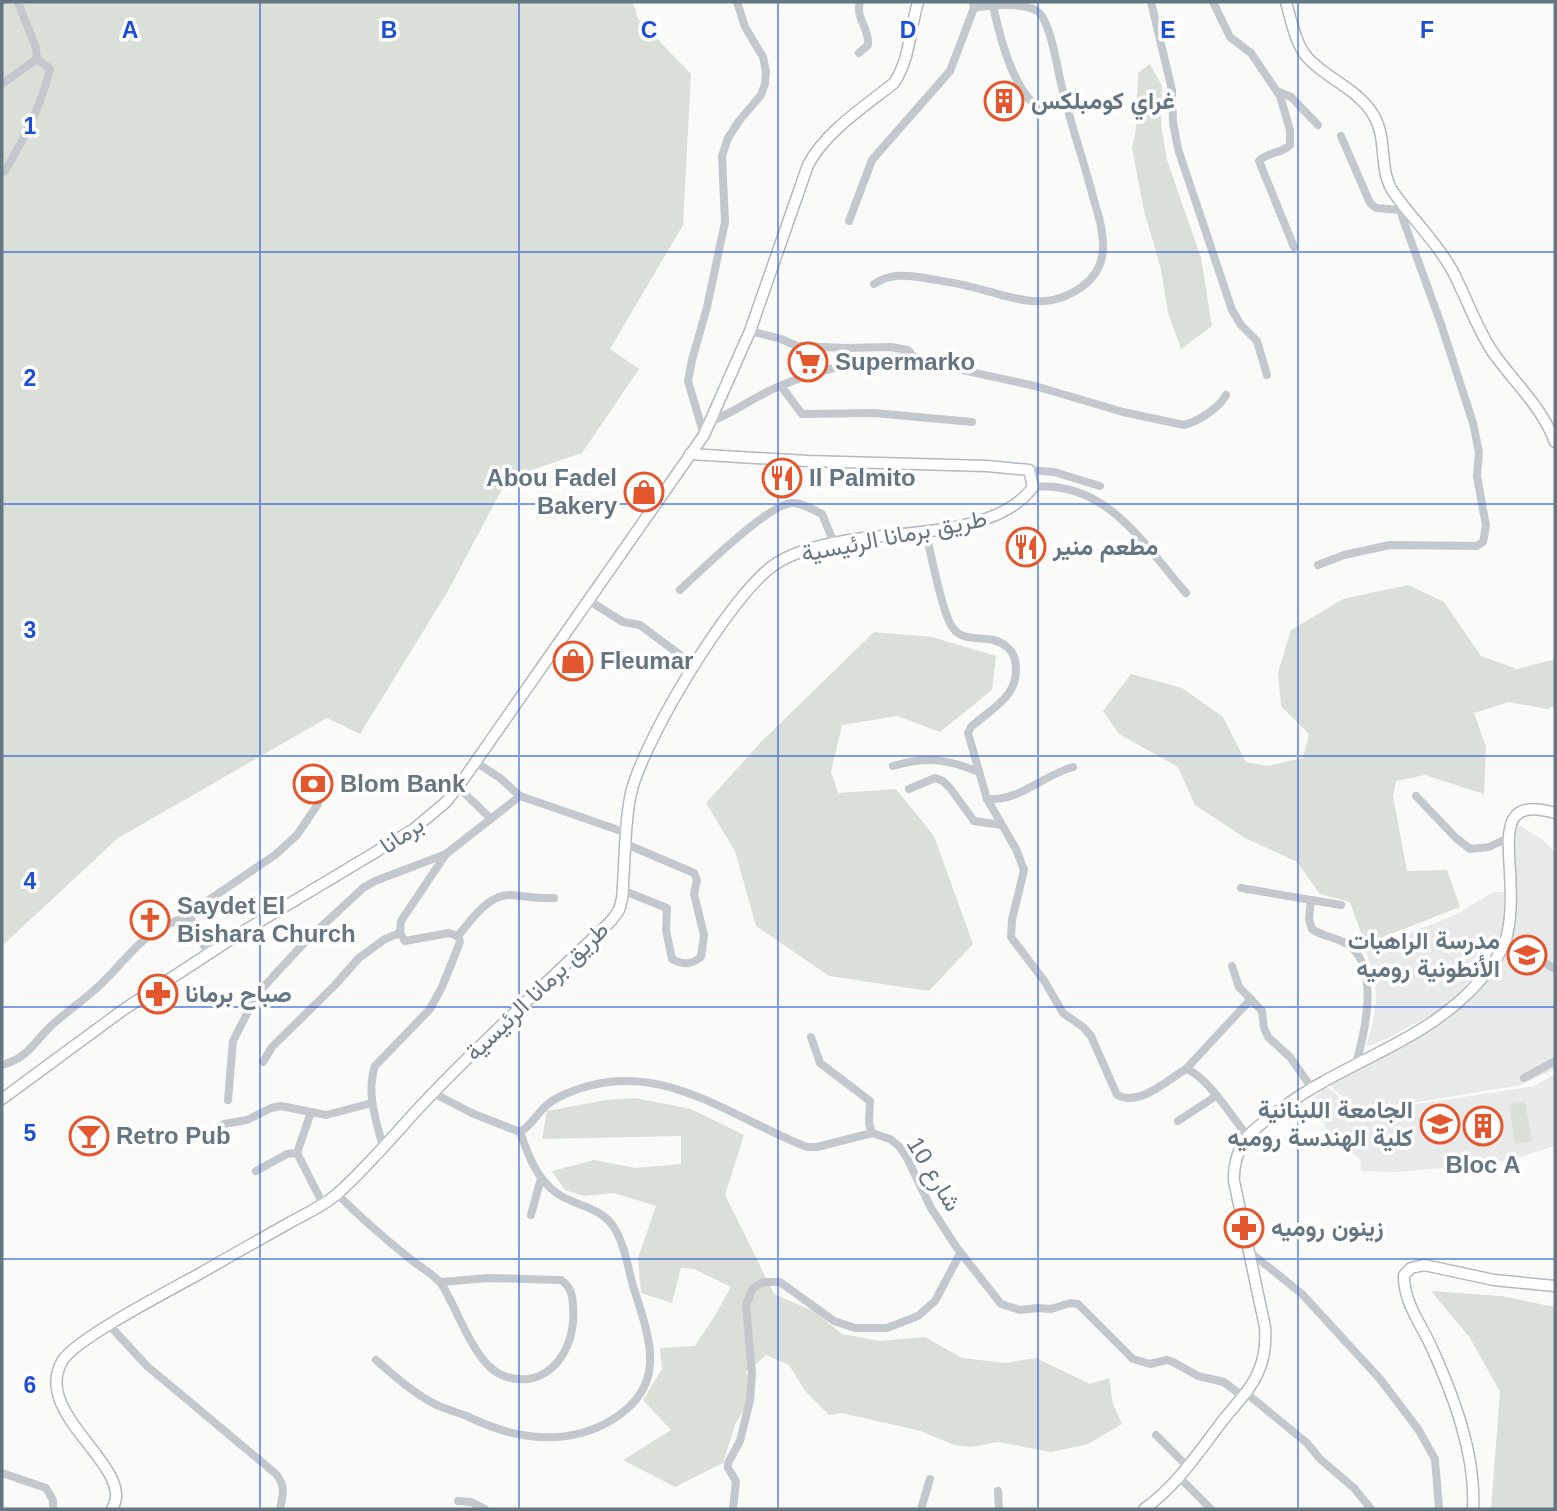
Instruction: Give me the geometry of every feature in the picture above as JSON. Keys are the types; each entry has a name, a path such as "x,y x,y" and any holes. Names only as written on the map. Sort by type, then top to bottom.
{"street":[{"path":"5,172 33,122 50,69 37,59 36,48 18,2"},
{"path":"704,435 688,381 725,222 722,156 727,138 761,95 766,72 763,57 745,27 737,2"},
{"path":"859,53 868,46 869,39 858,14 860,2"},
{"path":"1151,2 1172,90 1173,122 1178,149 1232,310 1241,325 1257,341 1267,375"},
{"path":"1213,2 1230,37 1251,53 1283,103 1290,130 1290,145 1283,151 1262,157 1259,161 1294,247"},
{"path":"1286,2 1306,55 1360,99 1374,116 1382,140 1386,177 1393,193 1452,270 1480,332 1513,380 1540,410 1555,442"},
{"path":"690,454 704,435 750,331 808,165 827,139 894,83 906,57 915,3"},
{"path":"849,221 872,160 950,71 973,5 1035,10 1043,18 1049,33 1068,113 1100,221 1103,252 1099,266 1093,276 1078,289 1054,301 1021,301 970,286 908,275 895,275 874,284"},
{"path":"993,5 1001,39 1013,71 1032,103 1038,107"},
{"path":"2,83 37,59"},
{"path":"1277,91 1291,97 1318,125"},
{"path":"1341,136 1370,202 1376,208 1401,206"},
{"path":"1318,565 1344,555 1390,545 1477,546 1483,542 1486,531 1477,476 1479,452 1472,423 1401,206"},
{"path":"750,331 797,346 891,346 908,350 916,359"},
{"path":"710,422 781,386 887,358 916,359 1035,386 1123,412 1185,425 1222,403 1226,396"},
{"path":"781,386 802,414 874,413 972,422"},
{"path":"690,454 807,461 988,466 1054,472 1100,486"},
{"name":"برمانا","path":"2,1099 124,1010 209,954 405,835 432,814 477,764 690,454"},
{"path":"1029,470 1033,486 1063,486 1091,496 1108,506 1121,517 1186,593"},
{"name":"طريق برمانا الرئيسية","path":"112,1509 116,1504 108,1471 60,1402 57,1371 69,1352 337,1194 433,1093 611,920 619,909 630,798 645,751 695,666 749,586 775,564 800,551 834,543 986,521 1011,509 1026,497 1033,486"},
{"path":"680,590 736,538 781,505 793,502 821,514 834,543"},
{"path":"925,530 952,628 969,638 995,640 1004,644 1013,654 1017,670 1016,682 997,707 969,729 968,737 986,799 1016,849 1024,870 1012,920 1011,937 1045,982 1063,1013 1091,1036 1117,1095 1124,1099 1139,1097 1186,1069 1251,999"},
{"path":"588,600 623,622 640,625 695,666"},
{"path":"893,766 929,758 979,772"},
{"path":"477,764 500,778 520,796 627,839 694,873 697,880 694,894 704,935 701,957 694,963 680,963 672,958 666,930 667,908 622,890"},
{"path":"986,799 1003,800 1014,796 1057,772 1073,767"},
{"path":"909,789 934,778 943,781 974,821 1001,825"},
{"path":"458,788 490,818"},
{"path":"458,936 449,933 405,941 400,933 401,921 446,854 520,796"},
{"path":"1416,796 1470,849 1489,847 1508,838"},
{"path":"209,954 192,926 191,912 275,855 297,835 318,804"},
{"path":"1144,1509 1163,1494 1187,1466 1244,1394 1259,1370 1265,1344 1265,1327 1234,1172 1235,1163 1248,1137 1311,1087 1409,1035 1456,1004 1474,987 1506,939 1510,889 1510,822 1521,811 1535,808 1555,813"},
{"path":"228,1100 233,1041 257,994 306,941 363,888 446,854"},
{"path":"1241,888 1341,905"},
{"path":"383,1147 370,1088 375,1066 430,1009 459,944 458,936 471,920 498,897 508,895 554,898"},
{"path":"1311,900 1309,919 1312,929 1329,939 1346,943 1363,963 1367,1011 1356,1063"},
{"path":"2,1065 26,1054 49,1027 106,980 145,937 163,925 190,916"},
{"path":"263,1062 272,1047 359,958 385,939 400,933"},
{"path":"1506,939 1555,969"},
{"path":"1231,966 1239,987 1262,1011 1268,1037 1290,1058 1311,1087"},
{"path":"811,1037 820,1063 870,1101 869,1123 872,1133"},
{"path":"1524,1078 1555,1061"},
{"path":"1186,1069 1196,1073 1248,1137"},
{"name":"شارع 10","path":"520,1132 539,1110 559,1097 588,1085 626,1080 661,1083 678,1088 807,1147 817,1147 860,1134 872,1133 890,1139 900,1147 907,1158 931,1208 960,1254 1001,1304 1020,1310 1051,1310 1070,1303 1078,1304 1133,1359 1150,1364 1167,1360 1198,1376 1224,1382 1244,1394"},
{"path":"376,1360 404,1384 432,1402 492,1428 516,1435 543,1438 573,1436 601,1427 616,1418 633,1402 646,1380 650,1366 650,1352 639,1306 618,1235 603,1215 557,1194 541,1178 520,1132 474,1114 433,1093"},
{"path":"1178,1121 1216,1096"},
{"path":"224,1124 247,1120 281,1106 333,1114 372,1103"},
{"path":"311,1112 297,1153 323,1204"},
{"path":"256,1171 287,1154 297,1153"},
{"path":"531,1215 541,1178"},
{"path":"337,1194 380,1235 441,1282 478,1353 491,1369 504,1376 529,1379 549,1371 569,1346 574,1329 572,1294 567,1284 561,1280 488,1278 441,1282"},
{"path":"1250,1252 1301,1294 1324,1317 1380,1379 1418,1429 1434,1459 1439,1509"},
{"path":"733,1509 736,1481 728,1468 728,1462 740,1441 750,1400 751,1360 746,1305 753,1289 764,1282 780,1282 834,1321 866,1329 887,1328 918,1316 935,1301 960,1254"},
{"path":"1474,1509 1472,1482 1461,1427 1438,1363 1409,1300 1404,1275 1411,1268 1424,1265 1494,1280 1555,1286"},
{"path":"110,1326 147,1366 276,1474 283,1485 284,1493 280,1509"},
{"path":"1244,1394 1307,1443 1320,1459 1354,1488 1371,1509"},
{"path":"1156,1435 1187,1466"},
{"path":"2,1473 46,1488 53,1500 53,1509"},
{"path":"1178,1476 1211,1509"},
{"path":"921,1509 930,1479"},
{"path":"998,1491 999,1509"},
{"path":"458,1501 471,1502 485,1509"}],"shaded area":[{"path":"2,2 633,2 638,19 691,74 683,225 610,349 639,369 582,453 508,478 448,591 360,734 327,718 118,838 2,946"},
{"path":"1150,64 1162,86 1161,124 1167,160 1201,258 1212,326 1181,349 1168,313 1161,269 1144,211 1132,148 1136,129 1138,73"},
{"path":"1408,585 1444,602 1481,656 1517,669 1555,659 1555,706 1547,709 1509,702 1474,713 1486,747 1484,794 1425,775 1396,781 1393,796 1407,871 1447,870 1460,907 1365,944 1350,902 1320,894 1297,862 1245,838 1195,805 1178,767 1119,734 1103,711 1131,674 1182,688 1223,717 1246,762 1268,766 1303,758 1309,734 1281,706 1278,672 1291,630 1343,599"},
{"path":"874,632 932,637 996,656 992,690 940,732 897,716 842,725 831,772 838,793 896,789 934,836 973,944 929,991 829,976 756,926 735,851 706,803 761,742"},
{"name":"مدرسة الراهبات الأنطونية روميه","path":"1517,824 1543,840 1555,852 1555,1069 1521,1085 1412,1103 1368,1107 1354,1105 1335,1091 1329,1081 1456,1007 1509,939 1510,837"},
{"path":"1493,892 1504,892 1504,928 1466,985 1440,1010 1366,1047 1376,1000 1375,981 1366,951 1457,914"},
{"name":"الجامعة اللبنانية كلية الهندسة روميه","path":"1555,1074 1555,1146 1513,1159 1474,1165 1398,1172 1361,1171 1360,1159 1329,1136 1313,1098 1327,1087 1352,1108 1372,1111 1535,1086"},
{"path":"635,1098 691,1109 744,1135 725,1195 774,1294 815,1312 842,1334 880,1341 925,1337 962,1358 1006,1363 1036,1358 1090,1384 1109,1378 1113,1404 1122,1424 1088,1444 1051,1452 998,1442 971,1447 954,1445 921,1431 842,1413 829,1415 806,1392 789,1365 766,1355 746,1372 754,1390 735,1425 723,1463 675,1487 623,1460 671,1430 643,1400 662,1369 660,1348 695,1346 731,1287 694,1269 681,1268 672,1303 641,1293 638,1258 656,1206 614,1193 584,1196 565,1190 552,1171 594,1160 636,1168 681,1164 681,1136 542,1139 547,1111 606,1100"},
{"path":"1525,1102 1532,1141 1515,1144 1509,1105"},
{"path":"1431,1291 1501,1296 1555,1307 1555,1509 1491,1509 1500,1392 1470,1338"}],"place":[{"name":"غراي كومبلكس","path":"1004,101"},
{"name":"Supermarko","path":"808,362"},
{"name":"Il Palmito","path":"782,478"},
{"name":"Abou Fadel Bakery","path":"644,492"},
{"name":"مطعم منير","path":"1026,547"},
{"name":"Fleumar","path":"573,661"},
{"name":"Blom Bank","path":"313,784"},
{"name":"Saydet El Bishara Church","path":"150,920"},
{"name":"مدرسة الراهبات الأنطونية روميه","path":"1527,955"},
{"name":"صباح برمانا","path":"158,994"},
{"name":"الجامعة اللبنانية كلية الهندسة روميه","path":"1440,1124"},
{"name":"Bloc A","path":"1483,1126"},
{"name":"Retro Pub","path":"89,1136"},
{"name":"زينون روميه","path":"1244,1228"}]}
